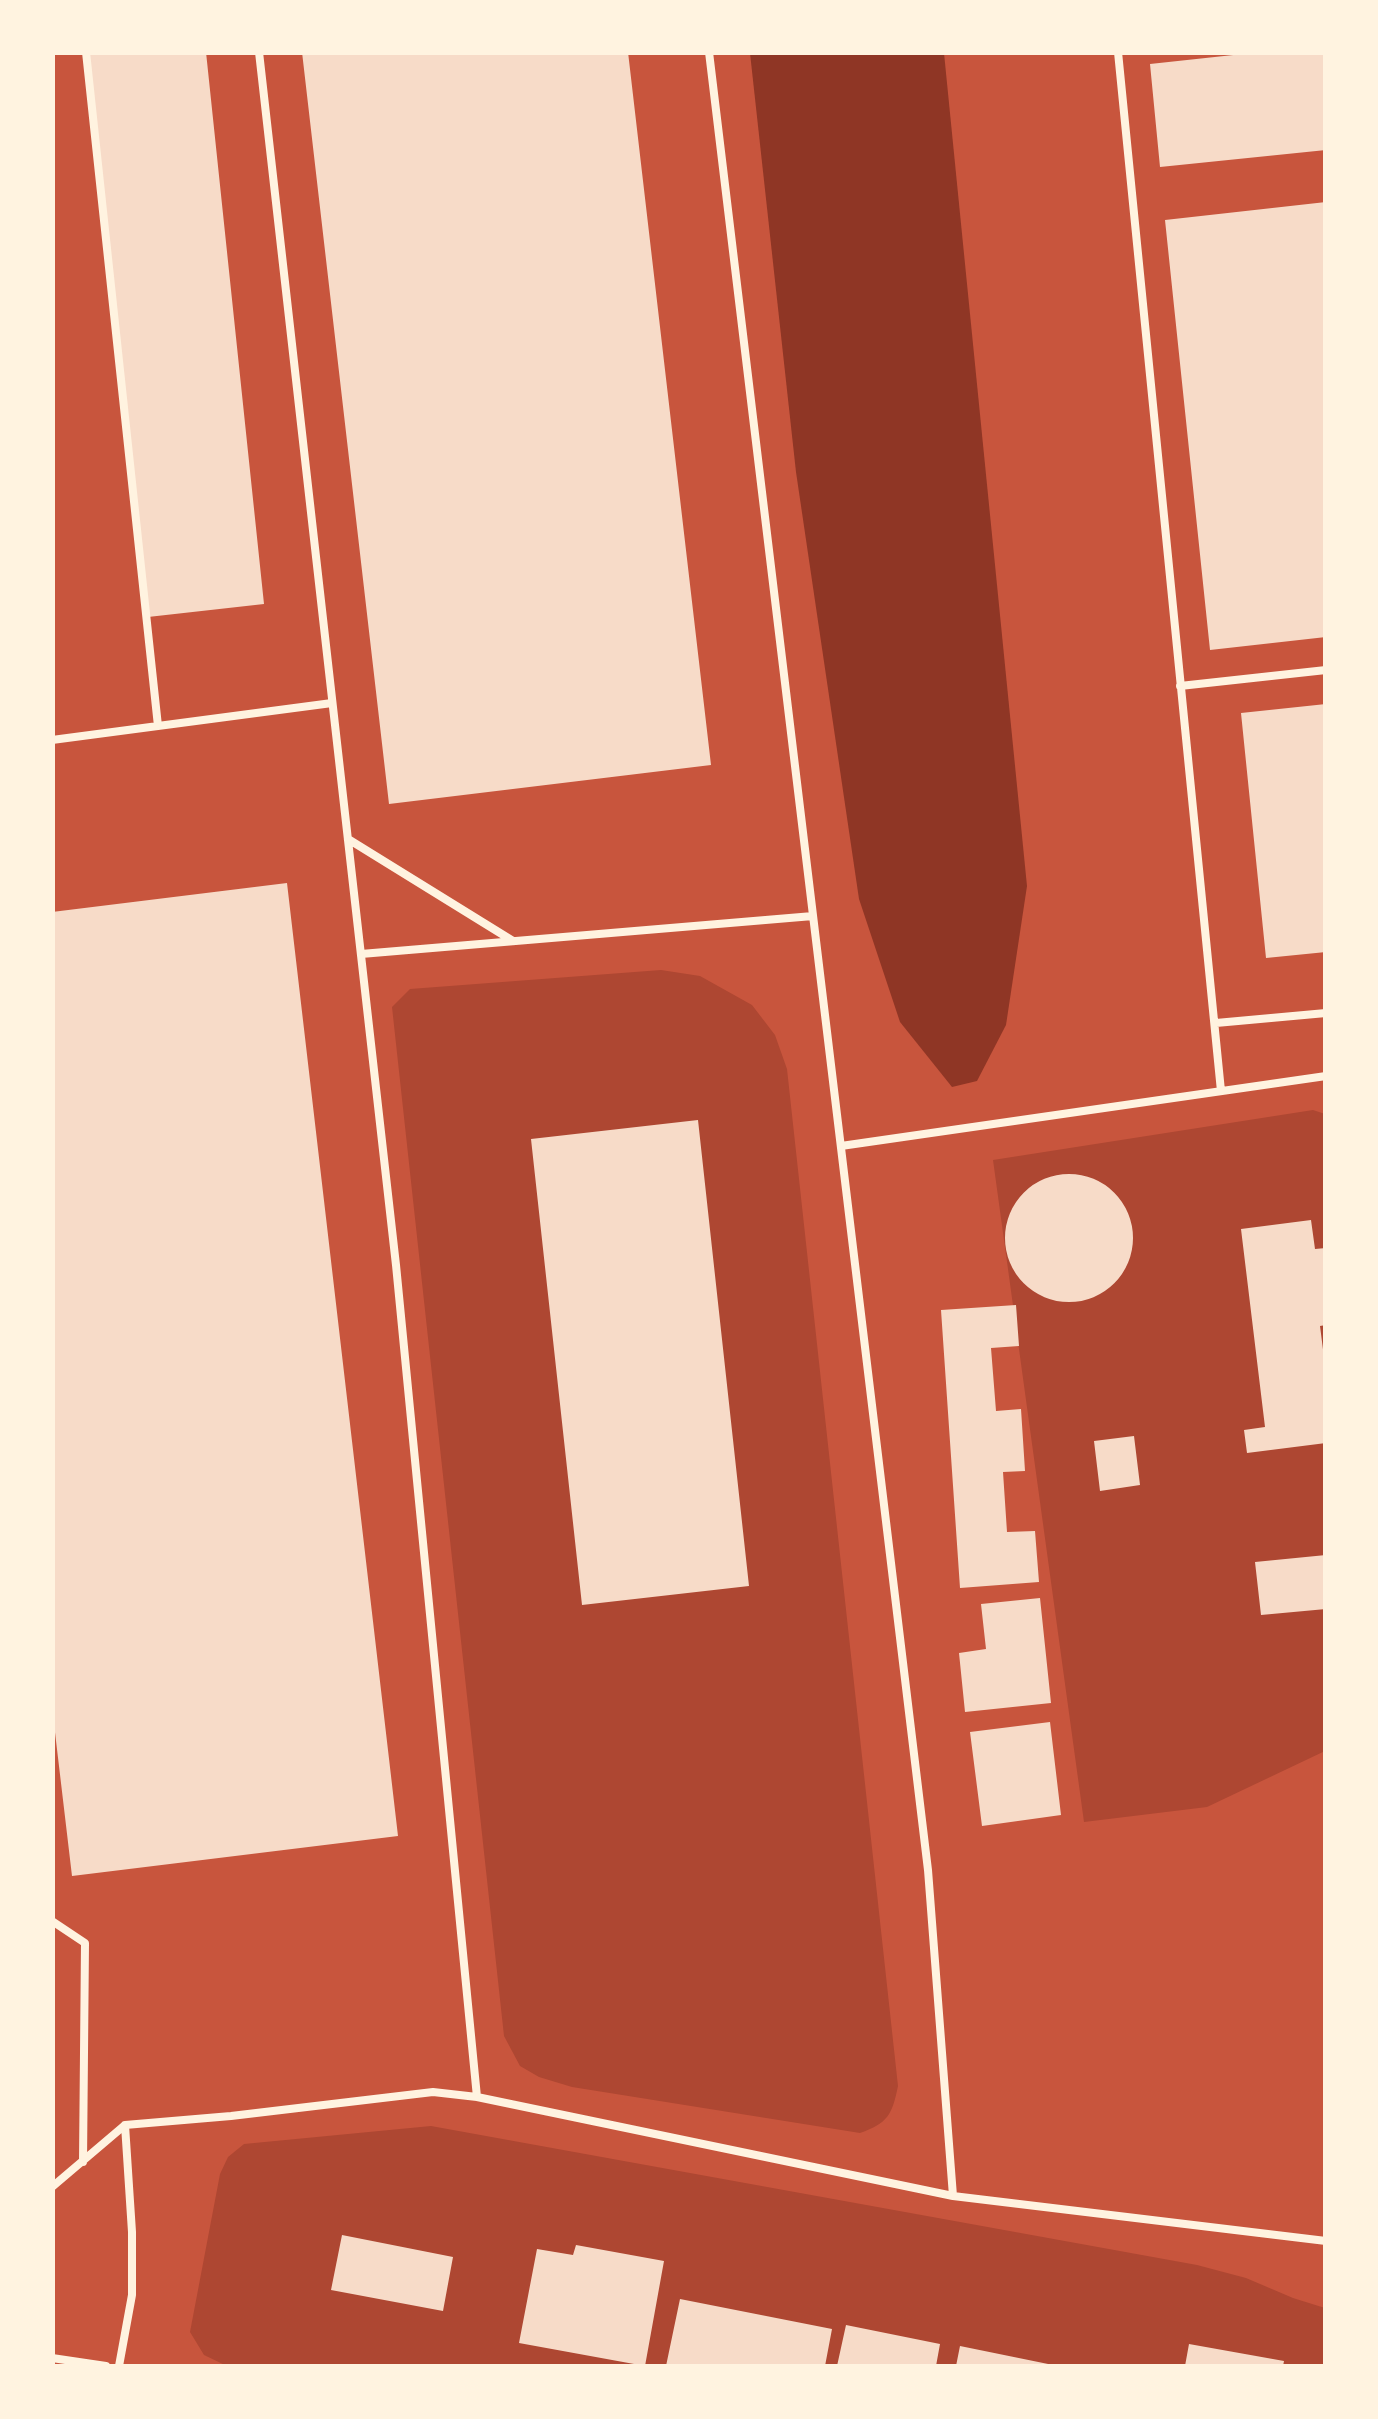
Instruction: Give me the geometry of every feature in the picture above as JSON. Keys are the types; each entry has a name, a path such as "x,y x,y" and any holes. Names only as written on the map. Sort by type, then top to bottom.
{"lane":[{"path":"86,52 158,726"},
{"path":"259,52 396,1265 476,2097"},
{"path":"709,52 928,1870 953,2196"},
{"path":"1118,52 1221,1091"},
{"path":"1180,686 1326,670"},
{"path":"52,740 332,703"},
{"path":"348,839 513,941"},
{"path":"361,954 813,916"},
{"path":"1216,1022 1326,1013"},
{"path":"841,1146 1326,1076"},
{"path":"52,1921 85,1943 83,2162"},
{"path":"52,2188 126,2125 433,2092 476,2097 953,2196 1326,2240"},
{"path":"120,2366 132,2294 126,2125"},
{"path":"52,2358 106,2366"}],"shaded area":[{"path":"750,53 944,53 1027,886 1006,1025 977,1081 952,1087 900,1022 859,899 796,472"},
{"path":"661,970 700,976 752,1005 775,1035 787,1069 898,2086 887,2117 860,2133 572,2087 539,2077 520,2066 504,2036 392,1007 410,989"},
{"path":"1313,1110 1325,1114 1325,1751 1207,1807 1084,1822 993,1160"},
{"path":"431,2126 1197,2265 1246,2278 1325,2308 1326,2366 227,2366 204,2355 190,2332 220,2174 228,2157 244,2144"}],"building":[{"path":"88,52 206,52 264,604 148,617"},
{"path":"302,52 628,52 711,765 389,804"},
{"path":"1261,52 1326,52 1326,150 1160,167 1150,64"},
{"path":"1326,202 1326,637 1210,650 1165,220"},
{"path":"1326,704 1326,952 1266,958 1241,713"},
{"path":"287,883 398,1836 72,1876 52,1707 52,912"},
{"path":"698,1120 749,1586 582,1605 531,1139"},
{"path":"1069,1174 1093,1179 1114,1193 1128,1214 1133,1238 1128,1262 1114,1283 1093,1297 1069,1302 1045,1297 1024,1283 1010,1262 1005,1238 1010,1214 1024,1193 1045,1179"},
{"path":"1311,1220 1315,1249 1326,1248 1326,1325 1320,1326 1326,1373 1326,1443 1247,1453 1244,1430 1265,1427 1241,1229"},
{"path":"1016,1305 1019,1346 991,1348 996,1411 1021,1409 1025,1471 1003,1472 1007,1532 1035,1531 1039,1582 960,1588 941,1310"},
{"path":"1134,1436 1140,1485 1100,1491 1094,1441"},
{"path":"1326,1555 1326,1609 1261,1615 1255,1562"},
{"path":"1040,1598 1051,1703 965,1712 959,1653 986,1649 981,1604"},
{"path":"1050,1722 1061,1815 982,1826 970,1732"},
{"path":"342,2235 453,2257 443,2311 331,2290"},
{"path":"576,2245 664,2261 645,2366 519,2343 537,2249 573,2255"},
{"path":"680,2299 832,2329 825,2366 666,2366"},
{"path":"846,2325 940,2344 936,2366 837,2366"},
{"path":"1189,2344 1284,2361 1283,2366 1185,2366"},
{"path":"960,2346 1053,2365 1053,2366 956,2366"}]}
